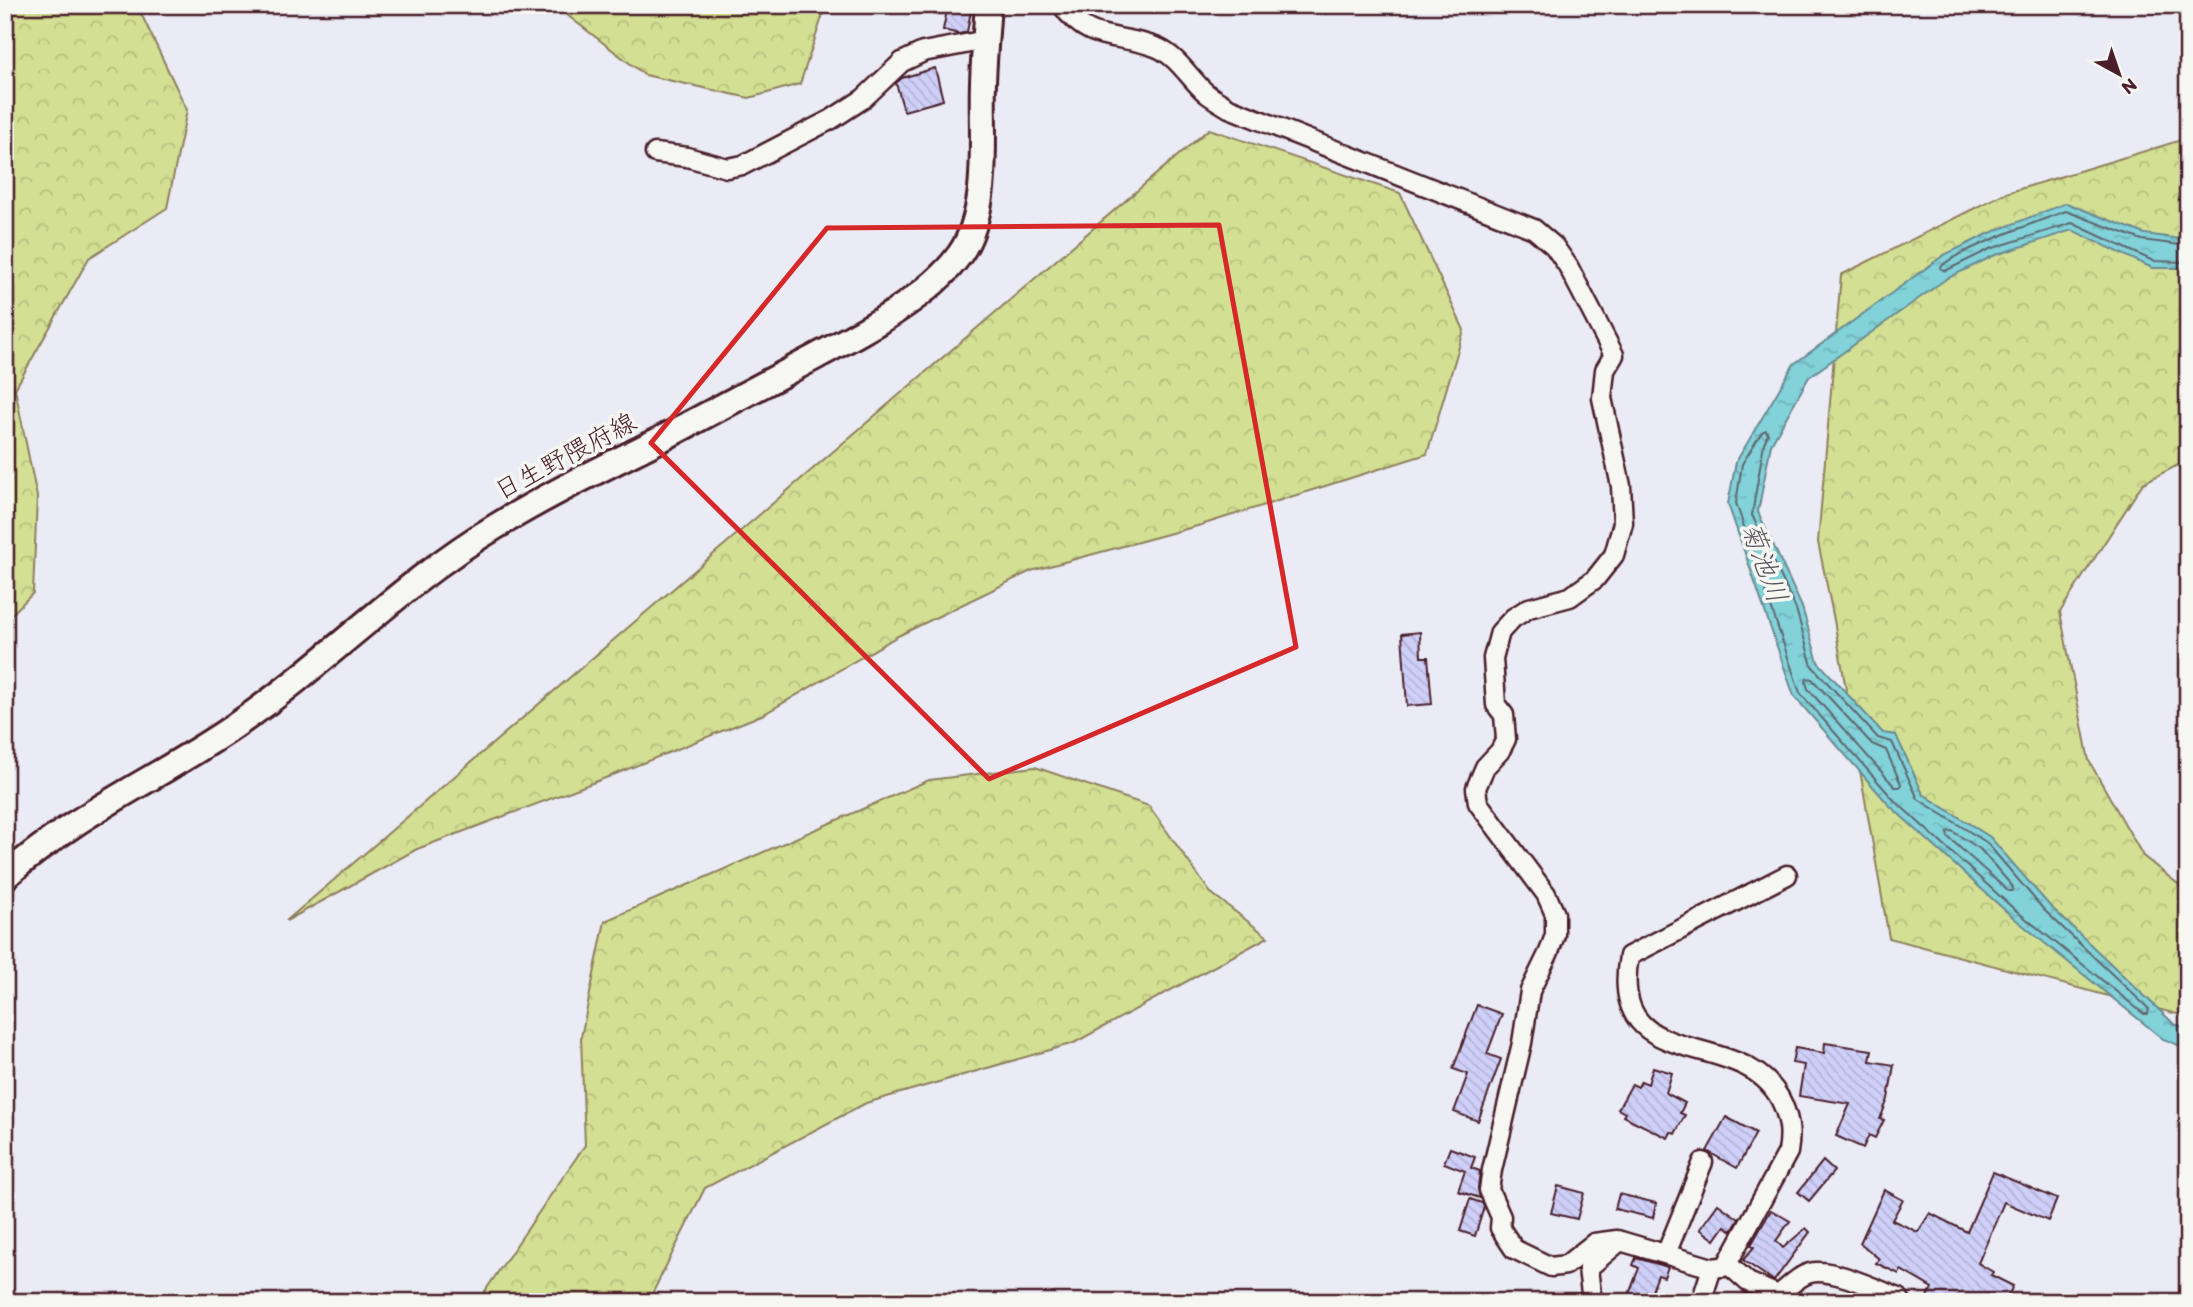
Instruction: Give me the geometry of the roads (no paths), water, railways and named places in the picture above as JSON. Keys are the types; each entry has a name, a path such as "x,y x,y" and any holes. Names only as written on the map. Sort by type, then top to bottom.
{"main road":[{"name":"日生野隈府線","path":"5,877 30,854 88,814 239,724 293,684 444,559 496,526 864,331 932,285 961,253 974,223 981,190 988,5"}],"street":[{"path":"1062,5 1072,20 1095,34 1160,49 1184,68 1206,93 1228,108 1534,229 1554,246 1568,266 1614,355 1605,370 1602,398 1621,486 1623,523 1614,555 1595,579 1570,597 1529,608 1513,618 1500,632 1493,658 1496,705 1504,715 1506,739 1500,751 1485,767 1476,788 1478,803 1546,894 1555,914 1555,935 1530,992 1522,1044 1492,1170 1489,1190 1501,1217 1500,1228 1514,1249 1551,1267 1566,1265 1594,1243 1620,1241 1719,1267 1730,1266 1748,1282 1778,1296 1806,1274 1819,1271 1865,1284 1899,1298 1901,1302"},
{"path":"655,153 687,157 727,168 743,165 832,119 863,99 902,62 923,52 986,40"},
{"path":"1701,1302 1788,1152 1792,1133 1777,1090 1762,1074 1734,1059 1657,1037 1642,1025 1629,1005 1625,980 1629,956 1787,874"},
{"path":"1666,1254 1703,1162"},
{"path":"1592,1302 1588,1268 1620,1241"}],"water":[{"name":"菊池川","path":"2066,203 2145,234 2188,240 2188,268 2152,268 2072,230 1993,256 1946,279 1809,377 1771,444 1758,512 1802,607 1818,662 1883,733 1896,735 1923,794 1990,837 2049,905 2174,1024 2188,1028 2188,1049 2163,1039 2009,914 1889,805 1794,696 1728,504 1736,462 1794,364 1944,255 1990,233"}]}
